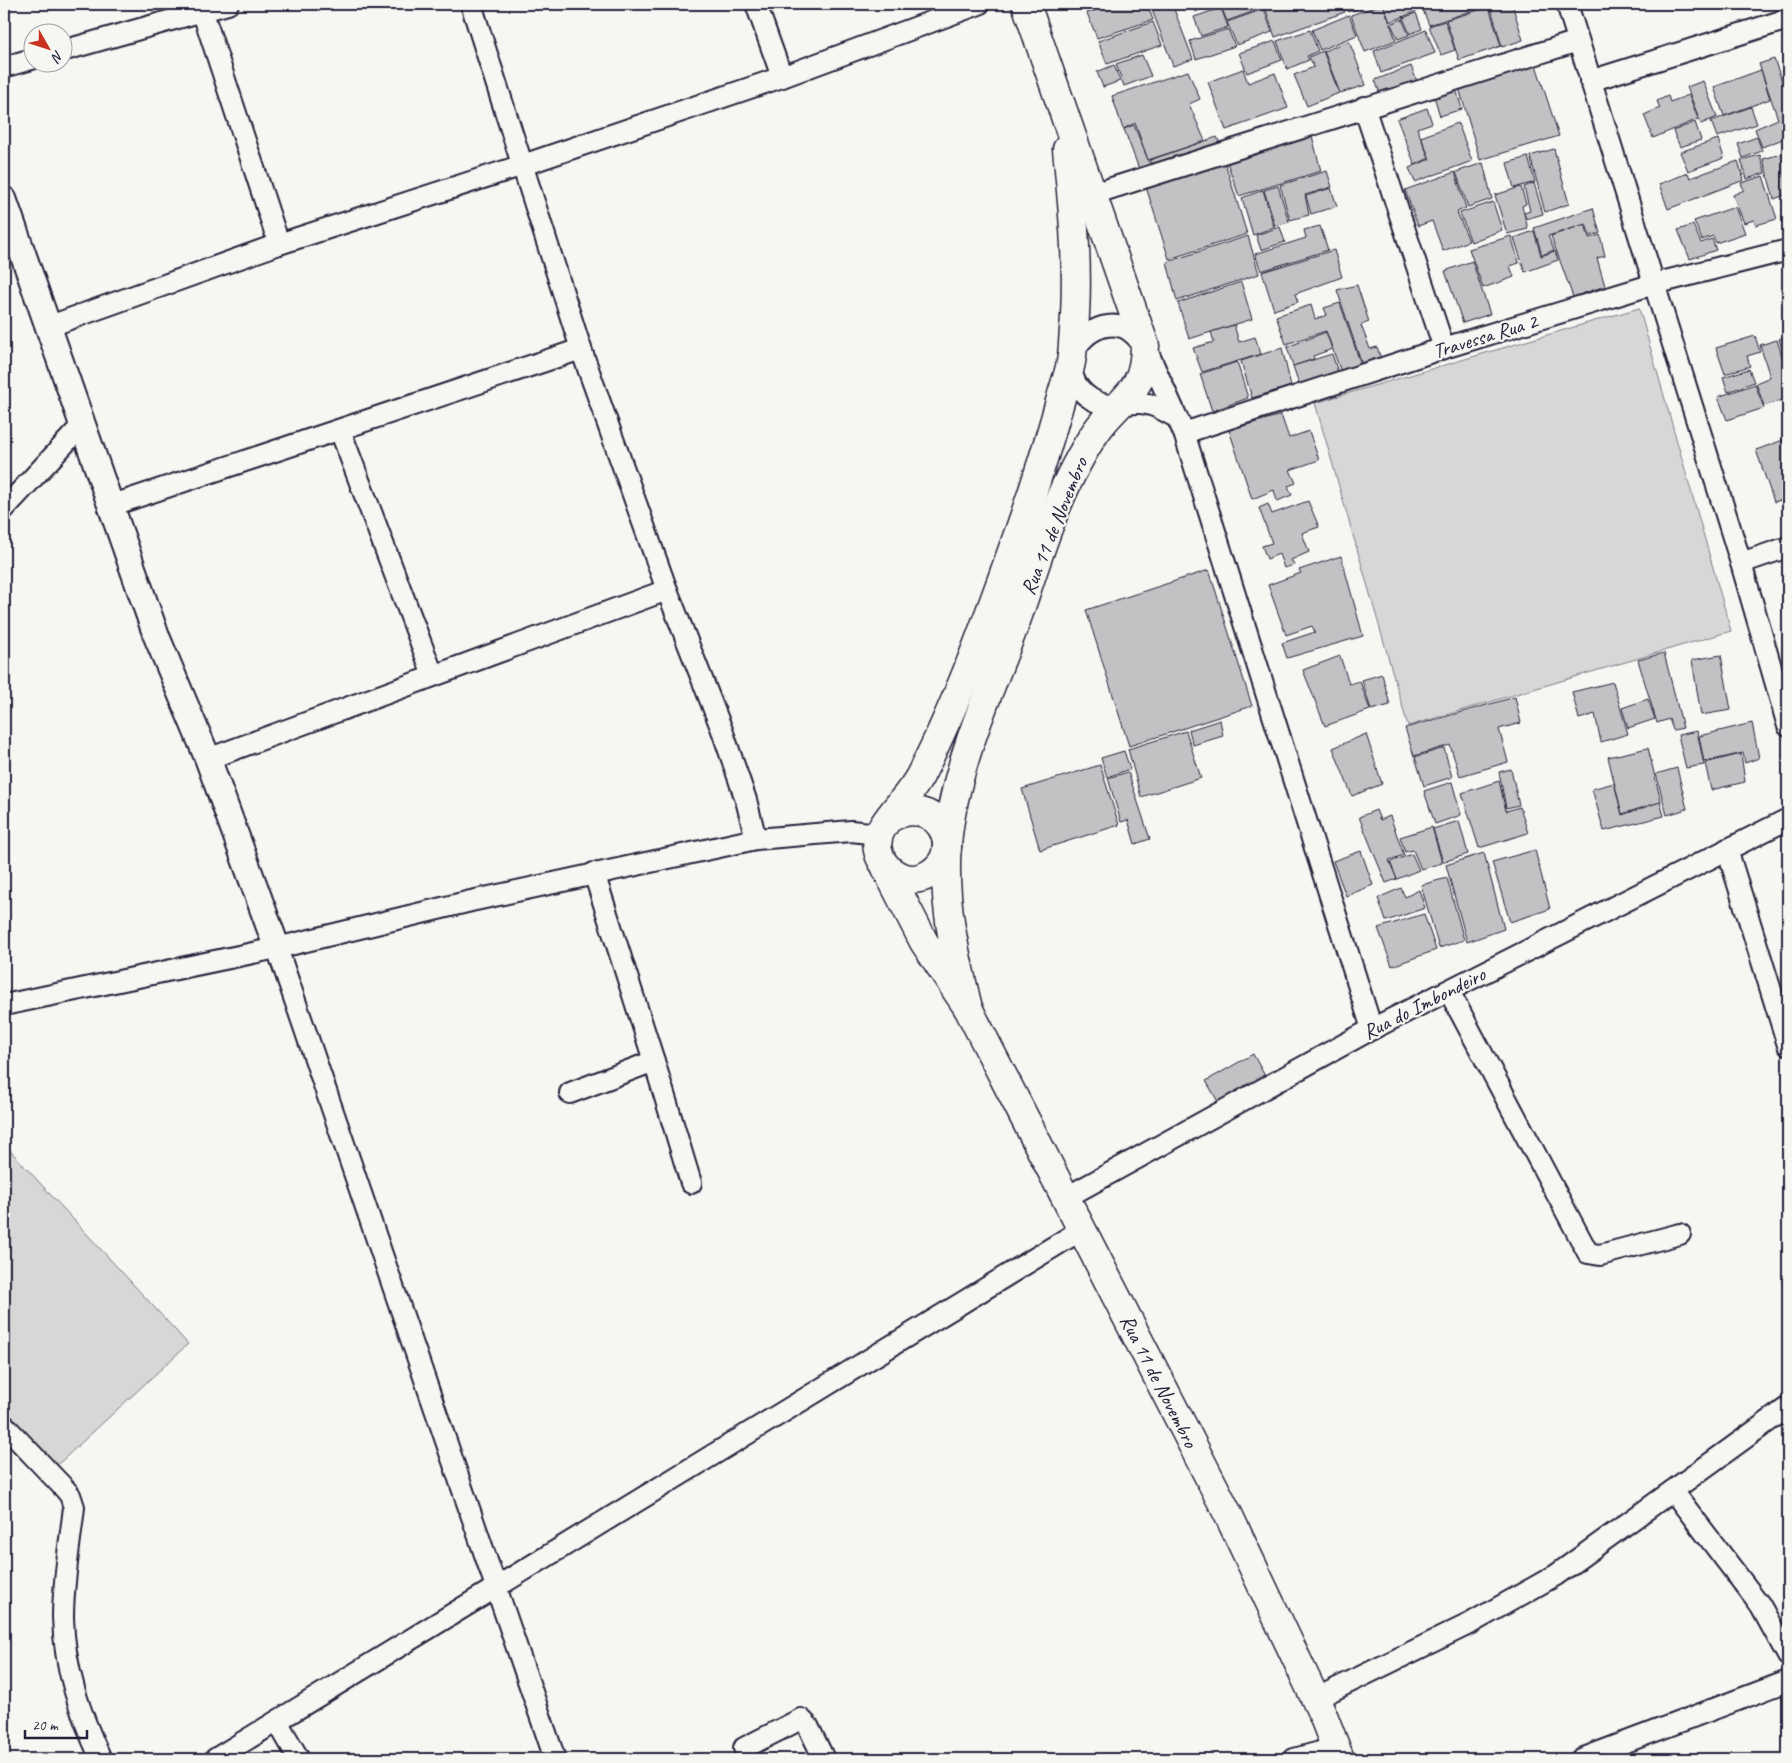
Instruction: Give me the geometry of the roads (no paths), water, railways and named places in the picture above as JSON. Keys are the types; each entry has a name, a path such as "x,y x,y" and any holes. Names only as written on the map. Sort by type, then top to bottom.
{"main road":[{"name":"Rua 11 de Novembro","path":"886,868 895,876 918,879 930,874 939,866 945,856 957,786 1058,505 1084,451 1100,427 1131,394 1141,379 1144,364 1145,346 1026,4"},
{"name":"Rua 11 de Novembro","path":"1063,110 1077,274 1072,362 1038,477 1000,586 953,704 920,777 911,792 884,826 877,846 879,858 924,942 968,1008 1228,1514 1314,1699 1337,1754"},
{"name":"Rua 11 de Novembro","path":"884,826 900,812 922,811 940,824 945,833 947,844 949,922 968,1008"}],"street":[{"path":"72,48 201,7 228,4"},
{"path":"471,4 581,349 667,590 722,730 746,800 756,839"},
{"path":"756,4 782,77"},
{"path":"50,326 280,244 523,165 782,77 979,4"},
{"path":"1566,4 1741,563 1788,726"},
{"path":"201,7 280,244"},
{"path":"1590,80 1788,19"},
{"path":"1093,194 1578,41"},
{"path":"4,67 22,62"},
{"path":"1364,107 1444,348"},
{"path":"4,200 84,423 110,506 162,652 208,759 277,948 555,1759"},
{"name":"Travessa Rua 2","path":"1180,425 1654,284 1788,250"},
{"path":"1180,425 1146,404 1137,402 1118,406 1096,402 1083,393 1073,377 1072,362 1078,345 1095,329 1106,326 1125,328 1145,346 1180,425 1372,1029"},
{"path":"110,506 581,349"},
{"path":"4,509 84,423"},
{"path":"340,430 433,674"},
{"path":"1741,563 1788,548"},
{"path":"208,759 433,674 667,590"},
{"name":"Rua do Imbondeiro","path":"1065,1198 1372,1029 1788,819"},
{"path":"4,1005 277,948 594,873 756,839 851,831 884,826"},
{"path":"1727,849 1788,1045"},
{"path":"594,873 691,1184"},
{"path":"1449,991 1588,1253 1600,1255 1680,1234"},
{"path":"570,1093 654,1061"},
{"path":"215,1759 278,1723 497,1586 1081,1230"},
{"path":"1314,1699 1471,1623 1579,1559 1788,1406"},
{"path":"4,1425 70,1495 74,1507 63,1615 65,1652 76,1698 101,1759"},
{"path":"1672,1491 1760,1605 1788,1656"},
{"path":"1581,1759 1788,1681"},
{"path":"744,1748 801,1719 808,1726 824,1759"},
{"path":"278,1723 299,1759"},
{"path":"1294,1759 1337,1754"}]}
